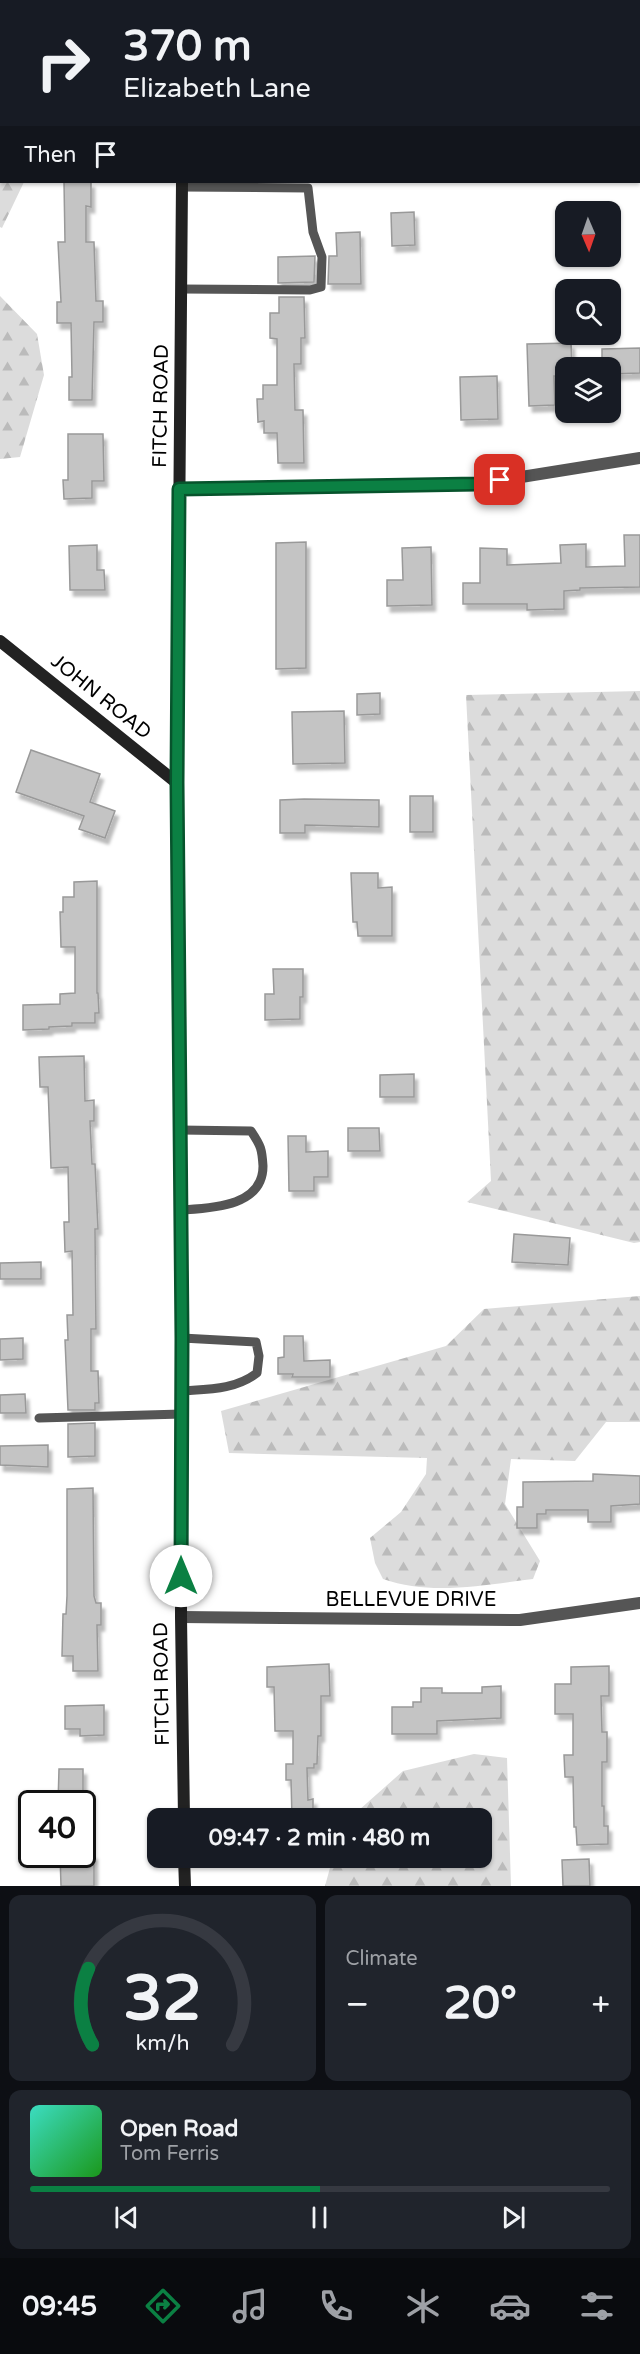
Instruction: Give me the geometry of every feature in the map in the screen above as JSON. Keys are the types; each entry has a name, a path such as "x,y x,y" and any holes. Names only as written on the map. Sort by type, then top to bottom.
{"street":[{"name":"FITCH ROAD","path":"182,184 177,783 184,1808"},
{"path":"179,489 477,484 640,458"},
{"name":"JOHN ROAD","path":"0,641 177,783"},
{"name":"BELLEVUE DRIVE","path":"181,1617 520,1620 640,1602"},
{"path":"184,1868 185,1886"}],"lane":[{"path":"182,184 308,188 313,232 322,257 321,287 310,290 182,289"},
{"path":"180,1130 251,1131 262,1148 263,1176 254,1192 235,1203 213,1208 181,1210"},
{"path":"182,1338 256,1342 259,1356 257,1373 244,1382 227,1388 182,1391"},
{"path":"39,1418 182,1414"}],"green space":[{"path":"0,183 24,183 2,228 0,227"},
{"path":"0,296 37,334 44,375 20,457 0,459"},
{"path":"640,691 640,1242 634,1243 467,1202 491,1181 466,695"},
{"path":"640,1296 640,1422 606,1422 575,1461 511,1459 505,1504 540,1561 533,1579 438,1588 401,1584 383,1579 375,1563 370,1538 401,1512 426,1474 427,1458 229,1453 221,1411 446,1346 484,1309"},
{"path":"474,1754 507,1758 511,1886 325,1886 330,1868 492,1868 492,1808 361,1808 403,1771"}],"building":[{"path":"64,183 91,183 91,207 86,206 86,242 94,242 96,301 103,301 103,322 94,322 92,400 69,400 69,377 72,377 71,323 57,323 57,302 61,302 58,242 65,242"},
{"path":"414,212 415,245 392,246 391,213"},
{"path":"360,232 361,284 328,284 329,256 337,256 336,233"},
{"path":"315,256 314,282 278,283 278,257"},
{"path":"279,297 304,297 305,338 301,338 301,364 294,364 295,410 303,410 304,463 278,463 277,433 264,433 264,421 258,422 257,399 263,399 263,385 277,385 277,339 270,338 270,313 279,313"},
{"path":"527,344 571,345 572,357 555,357 555,405 529,406"},
{"path":"640,348 640,373 621,374 621,357 602,357 602,349"},
{"path":"497,376 498,419 461,420 460,377"},
{"path":"68,434 103,434 104,481 92,481 92,498 64,499 63,480 68,480"},
{"path":"624,535 640,535 640,587 580,588 580,590 564,591 564,609 527,610 527,604 463,604 463,583 480,583 480,548 507,549 507,565 561,563 560,545 586,544 586,567 625,566"},
{"path":"306,542 306,668 276,669 276,543"},
{"path":"97,545 97,570 104,570 105,590 70,590 69,546"},
{"path":"431,547 432,605 387,606 387,580 403,580 402,548"},
{"path":"380,693 380,714 357,715 357,694"},
{"path":"344,711 345,763 293,764 292,712"},
{"path":"31,750 100,774 90,802 115,811 105,838 79,829 84,816 16,792"},
{"path":"410,796 433,796 433,832 410,832"},
{"path":"280,800 379,800 379,827 305,825 305,833 280,833"},
{"path":"351,873 378,873 378,888 392,887 392,936 358,936 357,922 353,922"},
{"path":"97,881 99,1013 95,1013 95,1023 72,1023 72,1026 23,1030 23,1005 60,1004 60,994 75,993 75,947 61,947 60,912 63,912 63,897 74,897 74,882"},
{"path":"273,969 303,969 300,1019 265,1020 265,994 274,994"},
{"path":"84,1056 85,1101 94,1100 94,1121 90,1121 92,1164 95,1164 98,1229 95,1229 96,1329 91,1329 91,1371 98,1371 99,1403 95,1403 95,1410 68,1410 65,1340 68,1340 67,1315 73,1315 72,1251 65,1252 64,1222 69,1222 68,1167 51,1168 48,1087 40,1087 39,1057"},
{"path":"414,1074 414,1097 380,1097 380,1075"},
{"path":"348,1128 379,1128 380,1151 348,1151"},
{"path":"288,1136 306,1136 306,1152 328,1151 328,1177 314,1177 314,1191 289,1191"},
{"path":"514,1234 570,1238 568,1265 512,1262"},
{"path":"41,1262 41,1279 0,1279 0,1263"},
{"path":"284,1336 303,1336 304,1361 330,1360 330,1377 292,1377 293,1374 278,1374 278,1358 284,1357"},
{"path":"23,1338 23,1359 0,1360 0,1339"},
{"path":"25,1394 26,1413 0,1413 0,1395"},
{"path":"95,1423 95,1456 68,1457 68,1424"},
{"path":"48,1445 48,1467 0,1465 0,1446"},
{"path":"593,1474 640,1476 640,1504 611,1506 611,1522 588,1522 588,1510 546,1510 546,1514 537,1514 537,1528 517,1528 517,1507 523,1507 523,1482 593,1481"},
{"path":"93,1488 94,1596 96,1603 101,1603 101,1625 97,1625 98,1671 73,1671 73,1656 62,1656 63,1614 66,1614 67,1596 67,1489"},
{"path":"329,1664 330,1696 321,1696 321,1736 318,1736 317,1764 314,1764 314,1768 307,1768 308,1800 313,1799 313,1808 292,1808 291,1780 286,1780 286,1764 293,1764 293,1731 275,1731 274,1687 267,1687 267,1667"},
{"path":"609,1666 609,1696 601,1696 602,1732 607,1732 607,1762 602,1762 602,1806 604,1806 604,1826 608,1826 608,1844 577,1845 576,1827 574,1827 573,1777 565,1777 564,1755 573,1755 573,1714 555,1714 555,1684 571,1684 571,1667"},
{"path":"501,1686 501,1718 437,1721 437,1734 392,1734 392,1707 413,1707 413,1702 421,1702 421,1688 442,1688 442,1693 482,1693 482,1687"},
{"path":"104,1705 104,1735 80,1736 80,1729 65,1729 65,1706"},
{"path":"59,1769 83,1769 83,1790 58,1790"},
{"path":"589,1859 590,1886 563,1886 562,1860"},
{"path":"60,1868 94,1868 94,1886 61,1886"}],"route":[{"path":"181,1576 182,1338 177,783 179,489 477,484 500,480"}]}
